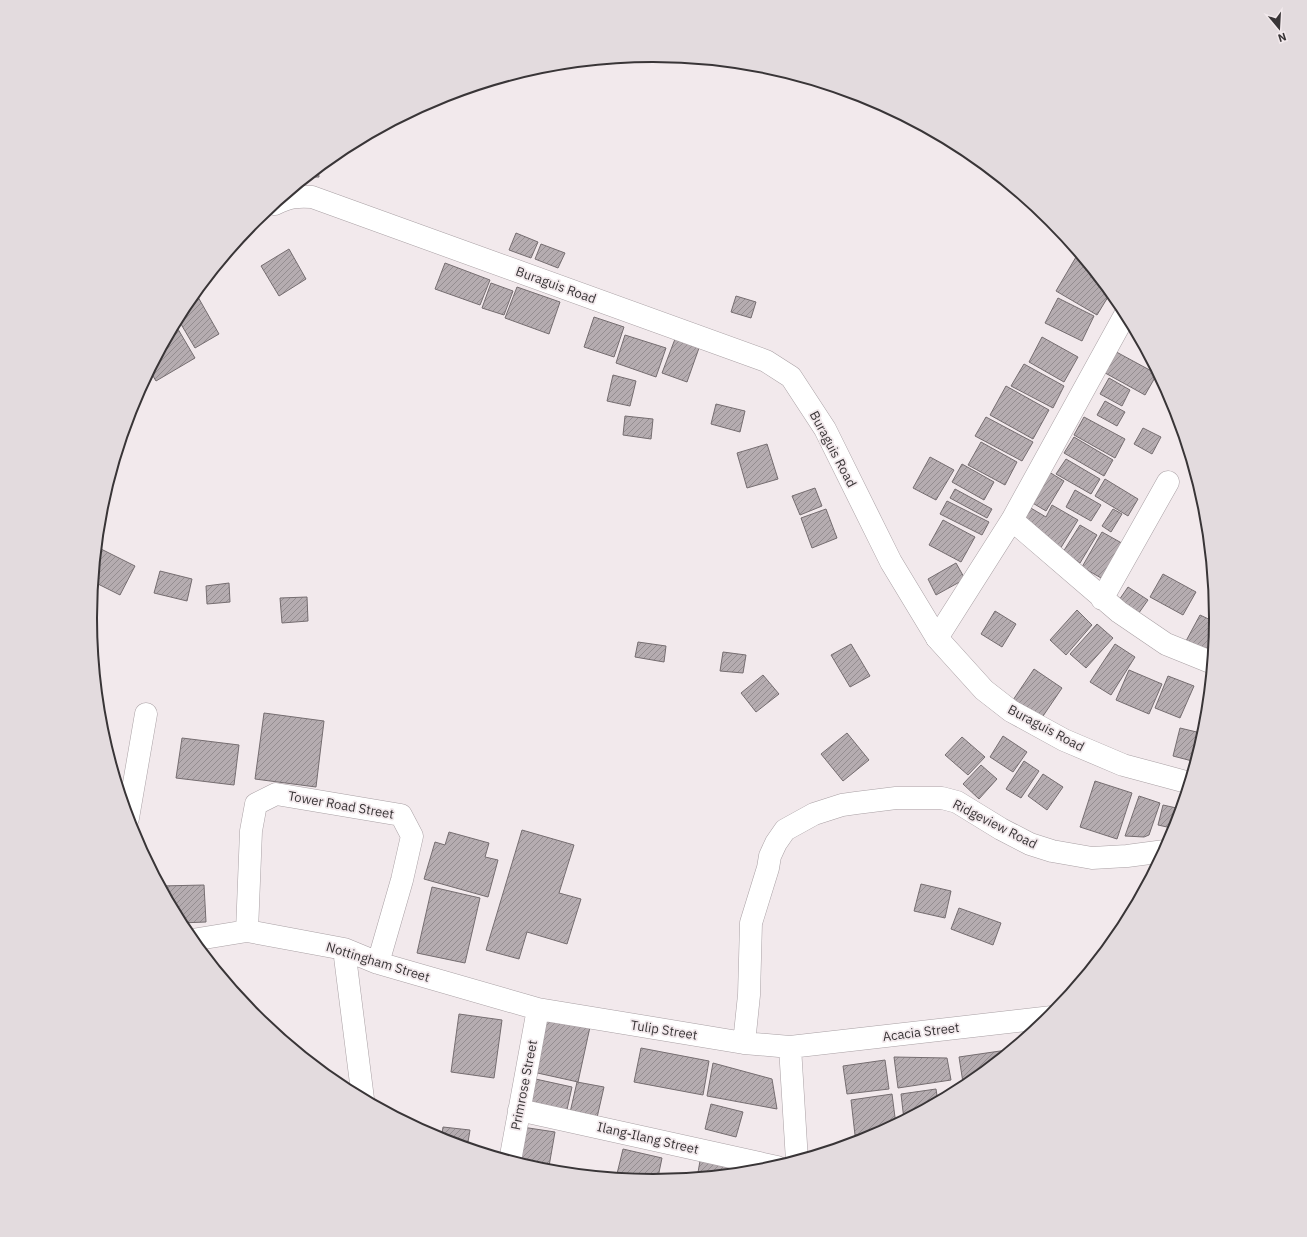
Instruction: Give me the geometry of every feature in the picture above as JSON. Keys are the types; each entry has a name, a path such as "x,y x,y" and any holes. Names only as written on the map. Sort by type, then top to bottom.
{"street":[{"name":"Buraguis Road","path":"289,198 298,196 312,197 766,361 791,377 825,429 891,562 937,638 984,690 1011,711 1064,740 1123,765 1185,782"},
{"path":"937,638 1012,520 1122,319"},
{"path":"1102,599 1168,482"},
{"path":"1012,520 1102,599 1119,612 1166,644 1208,661"},
{"path":"130,806 146,714"},
{"name":"Tower Road Street","path":"247,931 251,831 256,804 276,794 402,815 412,836 402,880 378,963"},
{"name":"Ridgeview Road","path":"744,1043 749,995 751,923 768,868 770,856 784,830 814,814 856,803 896,798 942,798 957,802 1001,830 1024,841 1052,851 1092,858 1127,856 1159,852"},
{"name":"Nottingham Street","path":"199,939 247,931 344,949 378,963 538,1009"},
{"path":"344,949 362,1092"},
{"name":"Tulip Street","path":"538,1009 744,1043 790,1047"},
{"name":"Primrose Street","path":"511,1156 538,1009"},
{"name":"Acacia Street","path":"790,1047 1040,1018"},
{"path":"790,1047 797,1156"},
{"name":"Ilang-Ilang Street","path":"519,1110 763,1164"}],"building":[{"path":"516,233 538,242 531,258 509,250"},
{"path":"541,244 565,253 558,268 535,259"},
{"path":"289,249 306,279 279,296 261,266"},
{"path":"1076,257 1108,297 1097,315 1056,291"},
{"path":"445,263 490,280 480,305 435,289"},
{"path":"491,283 513,291 504,315 482,308"},
{"path":"517,287 560,302 549,334 505,318"},
{"path":"736,296 756,302 751,318 731,312"},
{"path":"199,298 219,334 195,348 181,325"},
{"path":"1058,298 1094,316 1082,341 1045,323"},
{"path":"594,317 624,327 614,357 584,347"},
{"path":"178,330 195,358 156,381 153,375"},
{"path":"625,335 666,348 656,377 616,363"},
{"path":"1042,337 1078,357 1064,382 1029,362"},
{"path":"675,339 699,348 687,382 662,373"},
{"path":"1109,348 1153,372 1155,377 1145,395 1098,369"},
{"path":"1024,364 1064,386 1053,408 1011,386"},
{"path":"613,375 636,381 630,406 607,401"},
{"path":"1109,378 1130,390 1122,406 1100,394"},
{"path":"1006,386 1049,410 1033,439 990,415"},
{"path":"1105,401 1125,412 1117,426 1097,415"},
{"path":"716,404 745,411 740,432 711,424"},
{"path":"625,416 653,419 651,439 623,435"},
{"path":"986,417 1033,442 1022,461 975,436"},
{"path":"1084,417 1125,439 1115,458 1074,435"},
{"path":"1143,428 1161,437 1152,454 1134,444"},
{"path":"1074,437 1113,460 1104,476 1064,453"},
{"path":"981,442 1017,462 1005,485 968,465"},
{"path":"767,444 778,479 747,488 737,453"},
{"path":"930,457 954,470 936,500 913,488"},
{"path":"1066,459 1100,479 1091,494 1056,474"},
{"path":"962,464 994,482 984,500 952,482"},
{"path":"1044,469 1064,481 1046,511 1026,499"},
{"path":"1105,479 1138,499 1128,516 1095,496"},
{"path":"815,488 822,506 800,515 792,496"},
{"path":"955,489 992,509 987,518 950,498"},
{"path":"1075,490 1101,505 1091,521 1066,507"},
{"path":"947,501 989,522 982,535 940,514"},
{"path":"1024,504 1046,517 1052,505 1078,520 1057,554 1020,512"},
{"path":"826,509 837,538 812,548 801,518"},
{"path":"1113,509 1122,514 1111,532 1102,526"},
{"path":"943,520 975,537 961,562 929,545"},
{"path":"1080,525 1097,535 1080,563 1063,552"},
{"path":"1102,532 1127,546 1108,582 1082,567"},
{"path":"102,549 135,566 120,595 98,584"},
{"path":"956,563 965,579 936,595 928,579"},
{"path":"160,571 192,579 187,601 154,593"},
{"path":"1163,574 1196,592 1183,615 1150,597"},
{"path":"229,583 230,602 207,604 206,586"},
{"path":"1128,587 1148,600 1136,617 1117,603"},
{"path":"307,597 308,621 282,623 280,598"},
{"path":"1077,610 1092,625 1066,655 1050,640"},
{"path":"995,611 1016,624 1002,647 981,634"},
{"path":"1200,615 1210,620 1209,655 1186,641"},
{"path":"1097,624 1113,638 1086,668 1070,654"},
{"path":"638,642 666,646 664,662 635,657"},
{"path":"851,644 870,676 850,687 831,655"},
{"path":"1115,644 1135,657 1111,695 1090,682"},
{"path":"723,652 746,655 743,673 720,671"},
{"path":"1034,669 1062,688 1041,719 1013,700"},
{"path":"1129,670 1162,684 1149,714 1116,700"},
{"path":"763,675 779,694 756,712 741,693"},
{"path":"1168,676 1194,686 1180,718 1155,708"},
{"path":"264,713 324,721 316,787 255,779"},
{"path":"1180,728 1198,732 1191,761 1173,756"},
{"path":"847,733 869,760 843,781 821,754"},
{"path":"1003,736 1027,752 1013,772 990,757"},
{"path":"962,737 985,757 968,775 945,755"},
{"path":"182,738 239,745 234,785 176,778"},
{"path":"1024,761 1039,771 1021,798 1006,789"},
{"path":"981,765 997,779 979,799 963,784"},
{"path":"1043,774 1063,787 1047,810 1028,796"},
{"path":"1095,781 1132,793 1117,839 1080,827"},
{"path":"1139,796 1160,803 1149,835 1144,837 1125,836"},
{"path":"1163,805 1176,808 1169,827 1158,825"},
{"path":"522,830 574,845 559,893 581,899 567,944 527,932 519,959 486,950"},
{"path":"449,832 489,843 485,857 498,860 488,897 424,879 435,842 445,845"},
{"path":"921,884 951,891 945,918 914,911"},
{"path":"204,885 206,922 188,923 166,886"},
{"path":"432,887 480,898 465,963 417,953"},
{"path":"959,908 1001,923 993,945 951,929"},
{"path":"459,1014 502,1020 494,1078 451,1072"},
{"path":"545,1018 590,1027 578,1082 533,1072"},
{"path":"641,1048 709,1061 703,1095 634,1082"},
{"path":"1004,1051 963,1081 959,1057"},
{"path":"894,1057 947,1058 951,1080 898,1088"},
{"path":"885,1060 889,1089 847,1094 843,1066"},
{"path":"713,1063 772,1079 777,1109 707,1096"},
{"path":"531,1078 572,1087 566,1114 525,1105"},
{"path":"577,1082 604,1087 596,1122 569,1117"},
{"path":"936,1089 937,1097 904,1116 901,1094"},
{"path":"892,1094 895,1120 866,1133 855,1135 851,1100"},
{"path":"711,1104 743,1112 736,1137 705,1129"},
{"path":"443,1127 470,1130 468,1142 442,1133"},
{"path":"522,1127 555,1132 549,1165 516,1158"},
{"path":"623,1149 662,1158 658,1175 617,1174"},
{"path":"700,1161 734,1166 734,1169 698,1173"}]}
